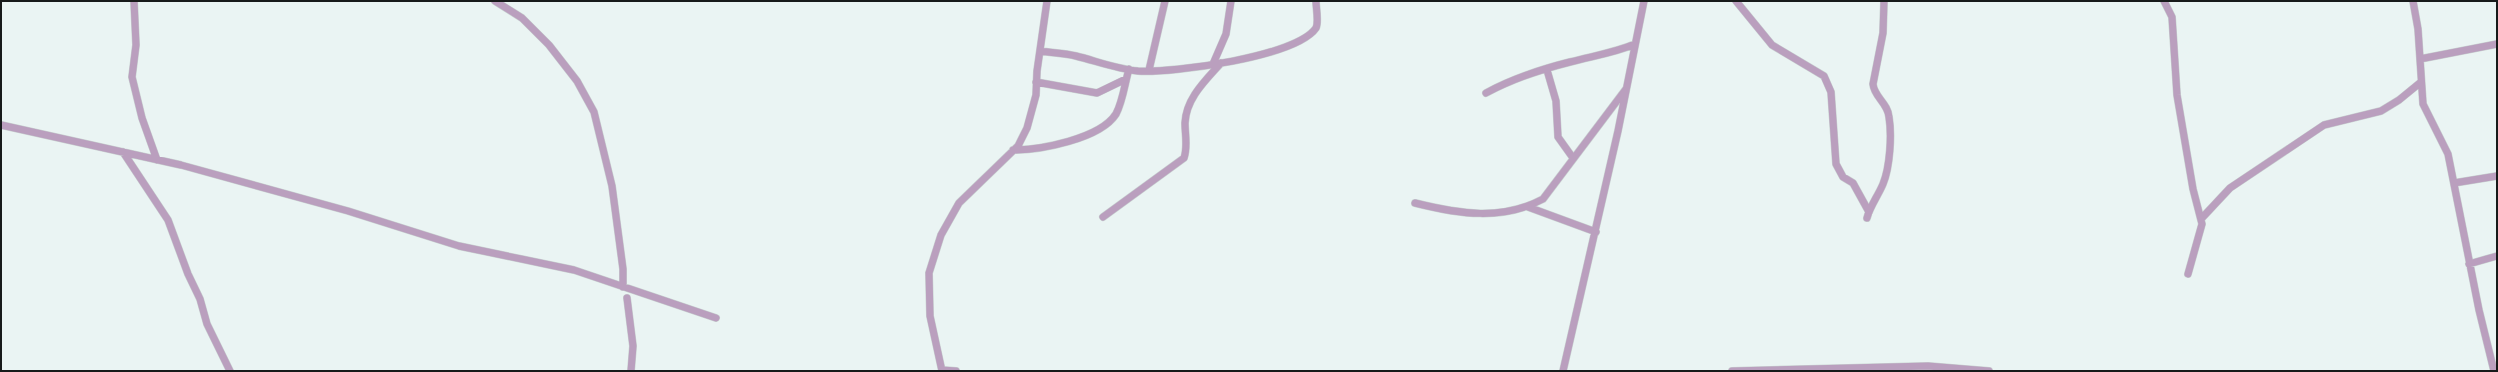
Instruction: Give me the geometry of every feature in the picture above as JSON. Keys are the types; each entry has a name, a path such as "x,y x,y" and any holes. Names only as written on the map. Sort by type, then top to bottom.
{"street":[{"path":"134,1 136,52 132,77 142,118 157,160"},
{"path":"495,1 522,18 549,45 577,81 594,112 612,186 623,268 623,287"},
{"path":"956,371 942,370 930,316 928,297 929,274 939,241 948,220 959,203 1013,150 1024,134 1033,110 1047,1"},
{"path":"1149,70 1165,1"},
{"path":"1213,64 1226,34 1231,1"},
{"path":"1040,51 1074,56 1129,69 1149,70 1222,63 1251,58 1302,39 1312,33 1317,25 1316,1"},
{"path":"1563,371 1596,232 1644,1"},
{"path":"1736,1 1772,45 1824,76 1828,82 1836,164 1843,177 1853,184 1868,215 1883,184 1889,160 1890,117 1888,110 1874,90 1873,84 1883,33 1884,1"},
{"path":"2164,1 2173,23 2177,95 2193,189 2201,218 2200,236 2188,274"},
{"path":"2412,1 2418,29 2423,104 2448,154 2469,264 2494,371"},
{"path":"1486,93 1510,82 1635,44"},
{"path":"2420,59 2497,44"},
{"path":"1103,217 1184,158 1187,148 1185,118 1192,98 1222,63"},
{"path":"1013,150 1033,150 1095,131 1116,113 1129,69"},
{"path":"1547,70 1556,101 1558,137 1574,158"},
{"path":"1036,82 1097,93 1126,79"},
{"path":"2201,218 2230,188 2324,125 2381,110 2399,100 2421,82"},
{"path":"1415,203 1453,212 1479,214 1510,213 1528,207 1543,199 1627,88"},
{"path":"1,125 157,160 348,211 459,246 574,270 716,318"},
{"path":"123,152 168,220 188,274 200,299 207,324 230,371"},
{"path":"2454,183 2497,176"},
{"path":"1528,207 1596,232"},
{"path":"2469,264 2497,256"},
{"path":"627,298 633,346 631,371"},
{"path":"1732,371 1928,366 1989,371"}]}
